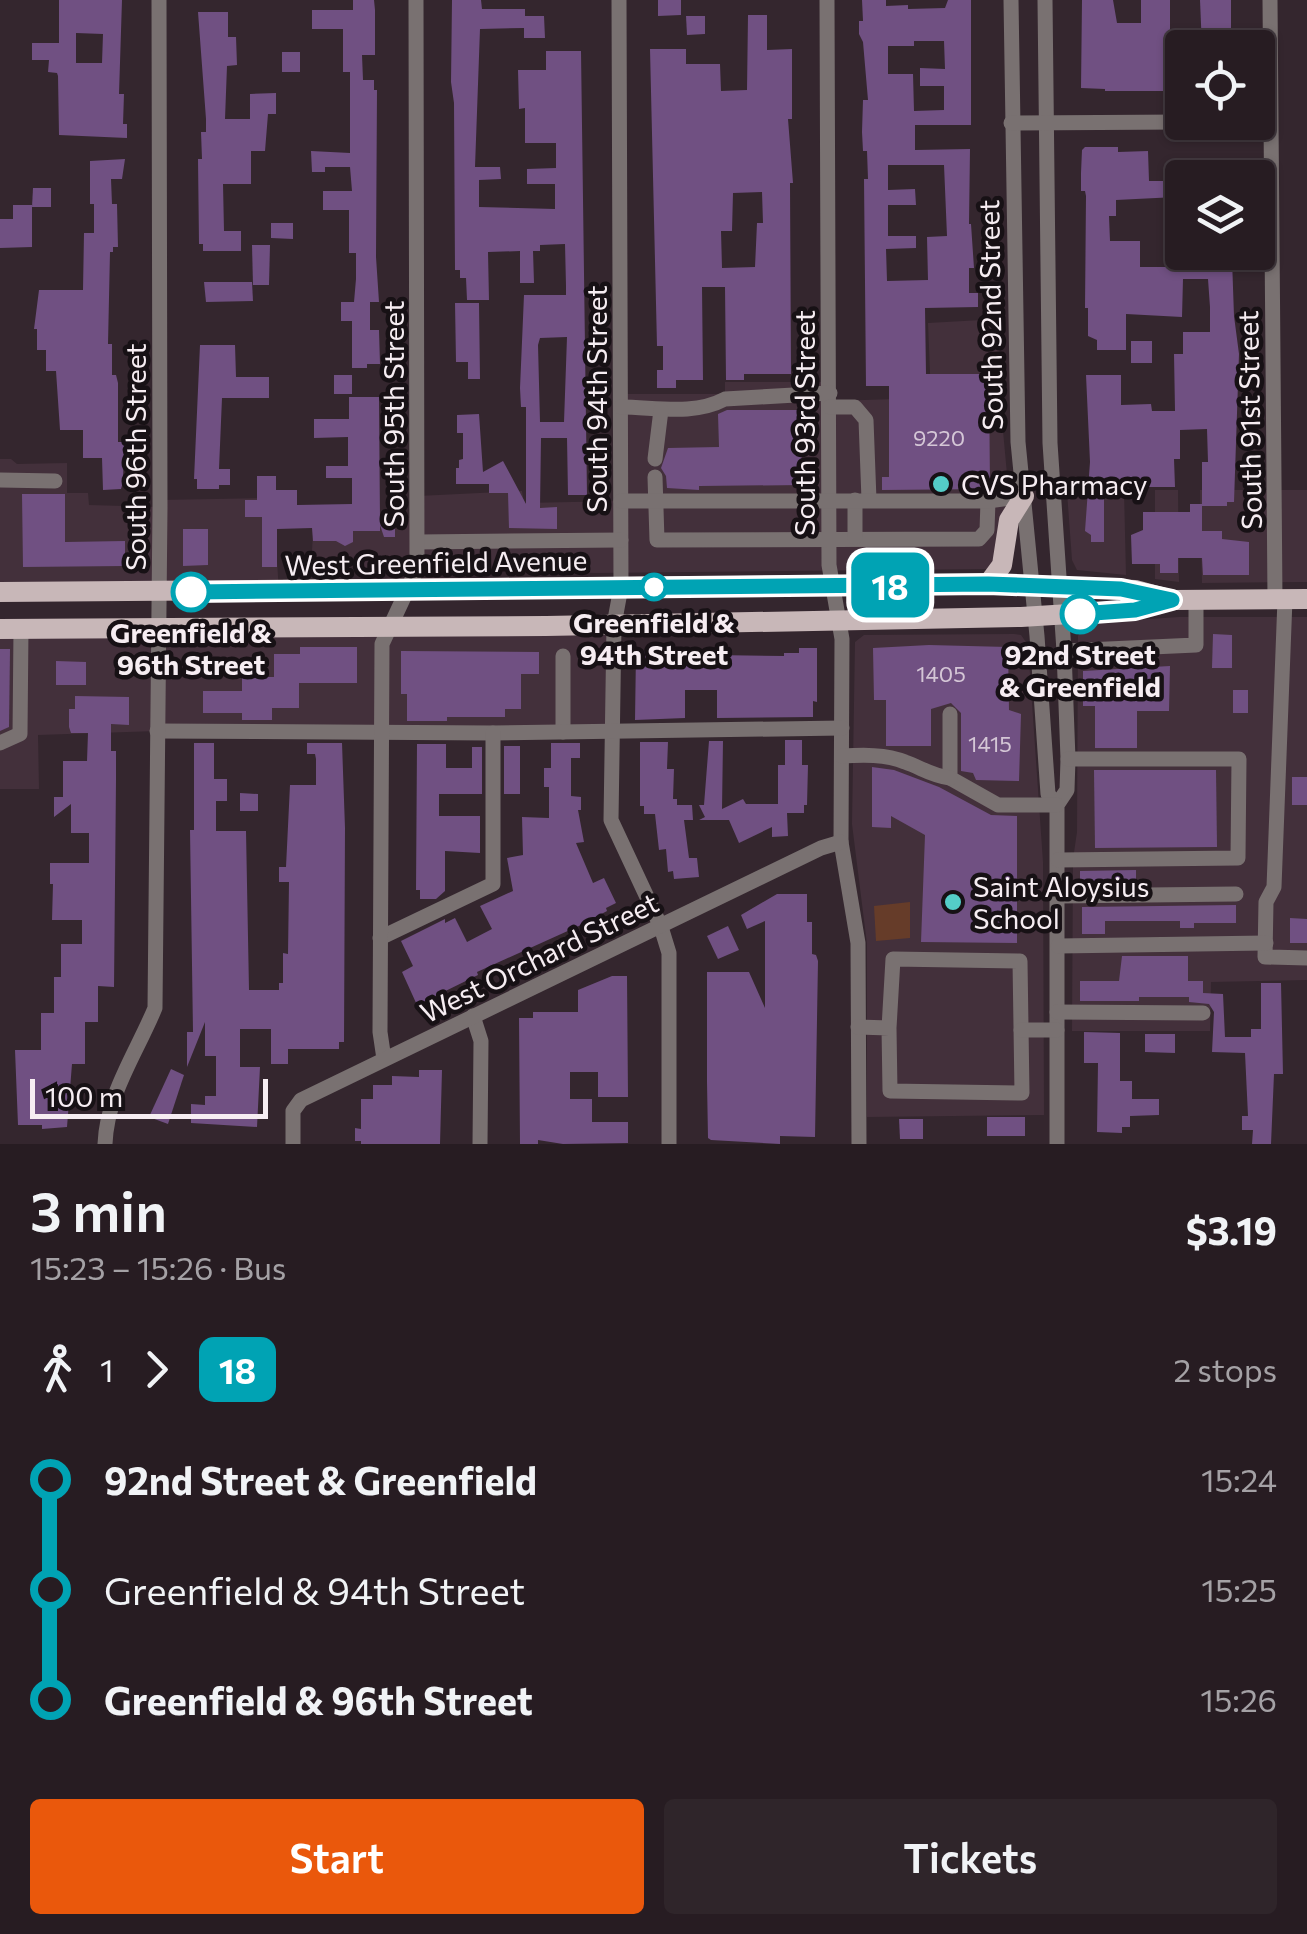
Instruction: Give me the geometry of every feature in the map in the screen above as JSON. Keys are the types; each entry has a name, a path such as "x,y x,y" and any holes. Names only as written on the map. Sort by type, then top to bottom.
{"main road":[{"path":"988,584 1002,565 1009,520 1024,496"},
{"name":"West Greenfield Avenue","path":"0,592 988,584 1135,590 1172,600 1307,598"},
{"name":"West Greenfield Avenue","path":"10,629 614,625 1035,616 1135,610 1172,600"}],"street":[{"name":"South 96th Street","path":"105,1144 106,1120 119,1080 140,1046 155,1008 160,592 159,0"},
{"name":"South 95th Street","path":"384,1059 380,1032 382,644 418,569 416,0"},
{"name":"South 94th Street","path":"619,0 621,587 614,625 611,820 661,926 669,953 669,1144"},
{"name":"South 93rd Street","path":"826,0 828,538 831,586 842,639 840,842 858,943 859,1144"},
{"name":"South 92nd Street","path":"1012,0 1018,442 1048,794 1057,804"},
{"name":"South 92nd Street","path":"1046,0 1050,443 1068,758 1067,790 1057,804 1057,1144"},
{"name":"South 91st Street","path":"1269,30 1270,0"},
{"path":"1011,123 1165,122"},
{"name":"South 91st Street","path":"1265,140 1280,599 1274,887 1266,902 1266,943"},
{"path":"1014,338 1048,338"},
{"path":"621,406 661,410 712,406 725,400 830,400 855,407 866,420 862,500 855,538"},
{"path":"655,459 661,410"},
{"path":"655,478 657,540 978,539 986,530 988,501"},
{"path":"0,480 54,480"},
{"path":"621,502 988,501 1024,496"},
{"path":"418,542 621,540"},
{"path":"1064,651 1196,645 1196,600"},
{"path":"0,744 20,734 10,629"},
{"path":"562,656 563,732"},
{"path":"950,714 950,778"},
{"path":"157,731 493,733 842,728"},
{"path":"380,938 492,884 493,733"},
{"path":"842,756 904,760 933,776 950,778 998,805 1057,804"},
{"path":"1058,860 1238,858 1239,759 1068,758"},
{"name":"West Orchard Street","path":"293,1144 293,1111 301,1100 840,842"},
{"path":"1058,896 1236,894"},
{"path":"1058,946 1266,943 1266,958 1307,958"},
{"path":"893,959 1020,961 1022,1092 890,1091 888,1028 893,959"},
{"path":"1058,1012 1203,1013"},
{"path":"473,1016 481,1042 480,1144"},
{"path":"858,1028 888,1028"},
{"path":"1021,1030 1057,1030"}],"shaded area":[{"path":"999,319 1008,485 997,561 992,569 596,573 311,566 314,519 418,518 418,496 522,491 524,503 621,501 621,394 725,394 725,382 830,382 830,401 931,398 928,323"},
{"path":"0,459 11,459 17,464 67,463 67,493 88,493 89,505 159,507 160,500 273,498 279,592 0,592"},
{"path":"1155,490 1178,490 1179,582 1155,579"},
{"path":"1200,490 1307,490 1307,582 1202,583"},
{"path":"1124,491 1126,575 1077,570 1072,560 1067,492"},
{"path":"1179,617 1307,617 1307,980 1211,982 1210,1031 1072,1031 1078,636 1089,623"},
{"path":"614,625 613,732 157,731 38,735 39,789 0,789 0,629"},
{"name":"Saint Aloysius School","path":"864,635 1021,635 1028,645 1043,862 1044,1115 867,1117 867,944 852,824 855,642"},
{"path":"910,902 910,938 876,941 874,906"}],"building":[{"path":"59,0 122,0 119,94 124,94 123,124 127,124 127,138 59,135 57,73 48,72 49,60 32,60 32,43 59,43","holes":["76,33 103,34 102,63 76,63"]},
{"path":"353,0 374,0 375,10 375,55 362,55 363,80 374,80 377,90 379,302 370,302 370,330 379,330 380,364 367,364 367,368 352,368 352,321 341,321 341,302 354,302 356,279 356,253 349,253 349,210 323,210 323,191 352,191 350,167 325,167 325,172 312,172 311,151 350,153 350,72 343,72 343,29 312,29 312,10 353,10"},
{"path":"452,0 481,0 482,9 525,9 525,16 544,16 545,38 524,38 524,28 480,29 475,167 500,167 501,179 479,180 479,207 555,209 555,184 527,184 527,169 556,168 556,143 525,143 525,108 519,109 518,70 546,70 546,51 581,51 587,495 568,495 567,438 541,438 540,508 557,507 557,529 509,528 508,493 489,493 489,484 456,484 456,468 463,459 463,433 457,433 457,415 479,414 483,472 503,461 526,504 526,407 521,407 520,388 524,295 566,295 566,286 565,244 540,245 540,251 533,251 534,283 520,283 520,251 488,252 489,300 467,300 466,278 460,278 460,270 455,270","holes":["567,337 564,422 540,422 540,338"]},
{"path":"658,0 681,0 681,15 658,16"},
{"path":"862,0 886,0 886,6 908,5 908,9 945,8 948,0 971,0 971,125 915,125 915,150 970,149 969,224 974,268 969,268 969,293 978,293 978,307 925,308 926,374 989,374 990,489 882,490 882,477 889,477 889,386 866,386 864,179 868,179 862,132 863,100 868,100 859,34 859,21 863,21","holes":["914,41 944,41 945,69 920,68 920,86 944,86 944,110 914,111 913,74 888,74 888,46 914,46","888,165 944,165 947,236 927,237 928,280 887,281 886,249 916,248 916,236 888,236 888,205 916,205 915,189 888,190"]},
{"path":"1082,0 1113,0 1117,23 1141,23 1141,0 1170,0 1170,30 1165,30 1165,91 1081,88"},
{"path":"1200,0 1231,0 1231,30 1201,30"},
{"path":"198,12 228,12 228,37 236,37 237,65 227,66 225,119 250,119 250,94 276,93 276,114 268,114 265,151 251,151 251,184 223,184 224,231 241,231 241,251 203,251 203,244 199,244 198,159 202,159 201,132 206,132 206,119"},
{"path":"748,15 767,15 767,50 792,49 792,119 788,119 793,183 791,374 744,374 744,380 726,380 725,287 702,287 703,380 676,380 676,388 657,388 657,370 663,370 663,346 657,346 650,49 686,49 686,64 720,64 721,91 747,90","holes":["762,192 763,223 757,223 755,267 722,268 721,231 732,231 733,193"]},
{"path":"686,16 705,16 705,34 687,35"},
{"path":"282,52 300,52 300,72 282,72"},
{"path":"1118,147 1118,152 1148,151 1149,181 1165,181 1165,198 1116,200 1116,216 1109,216 1110,241 1140,241 1140,267 1232,270 1239,354 1234,502 1227,502 1227,506 1202,506 1202,462 1208,462 1207,429 1180,430 1180,459 1174,459 1175,487 1135,487 1135,481 1104,481 1104,542 1091,542 1091,535 1085,531 1090,462 1086,375 1121,375 1121,405 1151,404 1152,411 1175,411 1174,354 1183,354 1183,332 1210,332 1210,307 1208,279 1183,279 1182,317 1126,314 1126,350 1097,350 1097,340 1088,336 1085,308 1086,196 1081,191 1082,150"},
{"path":"125,159 122,179 111,179 112,204 117,204 118,247 110,252 108,344 112,344 112,375 116,375 118,383 118,442 124,442 123,482 121,489 103,490 102,458 83,458 83,430 60,430 56,371 46,371 46,350 37,350 34,329 39,290 83,290 84,233 94,233 90,161"},
{"path":"33,188 51,188 51,207 32,207"},
{"path":"13,205 32,205 32,247 0,248 0,219 13,219"},
{"path":"271,223 293,223 293,239 271,238"},
{"path":"252,245 270,245 269,285 253,285"},
{"path":"204,282 252,282 253,301 206,302"},
{"path":"455,303 479,303 480,379 468,379 468,362 456,362"},
{"path":"1131,341 1152,341 1152,363 1131,363"},
{"path":"200,345 235,345 236,377 269,377 269,398 222,398 219,469 230,469 230,485 219,485 219,489 197,489 194,479"},
{"path":"334,375 352,375 352,394 334,394"},
{"path":"349,397 379,397 380,520 395,520 395,537 384,537 380,525 380,531 353,531 353,542 345,546 336,541 313,541 312,528 277,529 277,567 262,567 262,517 245,517 245,500 257,500 257,476 276,476 276,490 297,490 297,505 352,504 352,478 326,478 326,466 348,466 348,437 314,438 314,419 349,419"},
{"path":"727,410 801,410 802,485 667,488 661,468 668,448 719,447 718,414"},
{"path":"22,494 65,494 65,542 125,541 125,566 23,567"},
{"path":"1190,504 1202,504 1202,531 1222,531 1222,539 1249,542 1249,575 1203,575 1202,558 1178,558 1178,573 1160,573 1160,564 1132,564 1131,535 1143,530 1143,512 1190,512"},
{"path":"183,529 208,529 208,565 183,566"},
{"path":"1213,634 1232,635 1232,668 1212,668"},
{"path":"300,647 357,647 357,683 299,683 299,708 272,708 272,720 242,720 242,713 203,713 203,691 242,691 242,677 274,677 274,654 300,654"},
{"path":"1008,647 1009,710 1021,714 1019,781 976,780 973,773 961,771 961,713 951,703 931,709 931,746 886,746 886,700 874,700 873,648"},
{"path":"799,648 817,648 817,702 813,701 813,717 717,718 717,690 685,690 685,718 635,720 636,652 675,649 713,651 713,655 784,656 799,653"},
{"path":"0,649 10,649 9,727 0,731"},
{"path":"401,651 539,652 539,674 521,674 521,709 505,709 505,717 407,721 407,694 401,694"},
{"path":"56,661 86,662 86,685 56,685"},
{"path":"1170,666 1169,711 1137,711 1137,748 1095,748 1095,706 1083,706 1083,671"},
{"path":"1233,690 1248,690 1248,713 1233,713"},
{"path":"75,696 129,697 129,725 111,724 111,751 116,751 114,987 98,986 98,1022 85,1022 85,1064 72,1064 67,1127 42,1129 42,1125 18,1125 15,1050 41,1050 41,1013 54,1013 54,977 61,977 61,944 82,944 82,920 52,920 50,884 50,863 89,863 89,833 71,833 71,804 54,817 54,797 63,797 63,761 87,761 88,733 71,733 69,727 69,709 75,709"},
{"path":"785,740 802,740 802,765 808,765 807,805 804,813 787,813 788,836 772,837 772,827 739,843 729,820 699,820 705,817 699,805 704,805 709,741 723,741 722,809 743,799 746,804 778,804 778,765 785,765"},
{"path":"640,742 668,742 667,769 674,769 673,799 677,799 677,805 692,805 693,820 684,820 689,858 697,858 699,877 674,879 673,871 668,872 666,849 659,850 655,814 644,814 644,806 640,806"},
{"path":"194,743 214,743 214,779 227,779 227,801 216,801 216,831 246,831 249,990 279,990 279,983 283,983 283,953 288,954 289,882 279,882 279,867 286,867 290,785 316,785 315,754 307,754 307,743 342,743 344,1042 339,1042 339,1049 288,1049 288,1064 271,1064 271,1029 240,1029 240,1067 260,1067 257,1127 191,1123 191,1104 205,1105 205,1096 216,1096 216,1056 205,1056 205,1022 187,1067 187,1032 193,1032 190,830 194,830"},
{"path":"551,743 580,743 580,758 571,758 571,796 581,797 578,810 584,842 576,843 593,883 604,878 616,903 581,925 477,972 478,975 417,1005 402,972 413,966 401,941 445,919 445,923 455,918 467,942 492,929 480,906 513,891 507,858 523,855 522,817 549,818 549,787 544,787 544,768 551,768"},
{"path":"417,744 446,744 446,768 472,768 472,747 482,747 482,794 439,794 439,816 480,816 480,853 445,851 445,891 436,899 420,899 420,890 416,890"},
{"path":"504,746 520,746 520,794 504,794"},
{"path":"872,767 894,770 939,787 991,815 1017,816 1017,943 921,942 925,835 891,816 891,828 872,827"},
{"path":"1094,770 1216,770 1217,847 1095,848"},
{"path":"1292,777 1307,777 1307,805 1292,805"},
{"path":"240,793 258,794 258,811 240,811"},
{"path":"1136,870 1136,884 1080,884 1080,871"},
{"path":"777,894 807,894 807,922 812,922 812,954 818,961 815,1137 780,1136 780,1144 711,1140 707,972 749,972 765,1008 765,921 747,929 741,915"},
{"path":"1236,905 1236,923 1194,923 1194,928 1180,928 1180,921 1105,921 1105,934 1082,934 1082,907"},
{"path":"1290,918 1307,919 1307,943 1290,943"},
{"path":"728,926 739,950 718,959 707,936"},
{"path":"1122,956 1188,956 1188,981 1203,981 1203,993 1223,994 1225,1037 1251,1037 1251,1029 1261,1029 1261,983 1281,983 1283,1074 1274,1074 1271,1144 1252,1144 1253,1130 1242,1130 1242,1116 1248,1116 1245,1053 1212,1052 1214,1012 1209,1004 1189,1002 1189,997 1080,1001 1080,981 1119,981"},
{"path":"612,976 627,976 628,1097 598,1097 598,1072 570,1072 570,1099 592,1099 592,1122 628,1122 628,1143 563,1144 538,1140 538,1144 520,1144 519,1018 533,1018 533,1012 578,1012 578,990"},
{"path":"1084,1032 1120,1033 1120,1081 1132,1081 1132,1099 1159,1099 1159,1115 1130,1116 1130,1127 1122,1127 1122,1133 1097,1132 1098,1063 1084,1063"},
{"path":"1145,1034 1175,1034 1175,1053 1145,1052"},
{"path":"171,1069 184,1075 168,1124 149,1117"},
{"path":"419,1070 442,1070 440,1144 355,1141 355,1128 361,1129 361,1099 373,1099 373,1085 392,1085 392,1076 419,1077"},
{"path":"987,1117 1025,1117 1025,1136 987,1136"},
{"path":"899,1119 923,1119 923,1139 900,1139"}],"bus line":[{"name":"18","path":"191,592 988,584 1135,590 1172,600 1135,610 1080,614"}],"place":[{"name":"CVS Pharmacy","path":"941,484"},
{"name":"Greenfield & 94th Street","path":"654,587"},
{"name":"Greenfield & 96th Street","path":"191,592"},
{"name":"92nd Street & Greenfield","path":"1080,614"},
{"name":"Saint Aloysius School","path":"953,902"}]}
